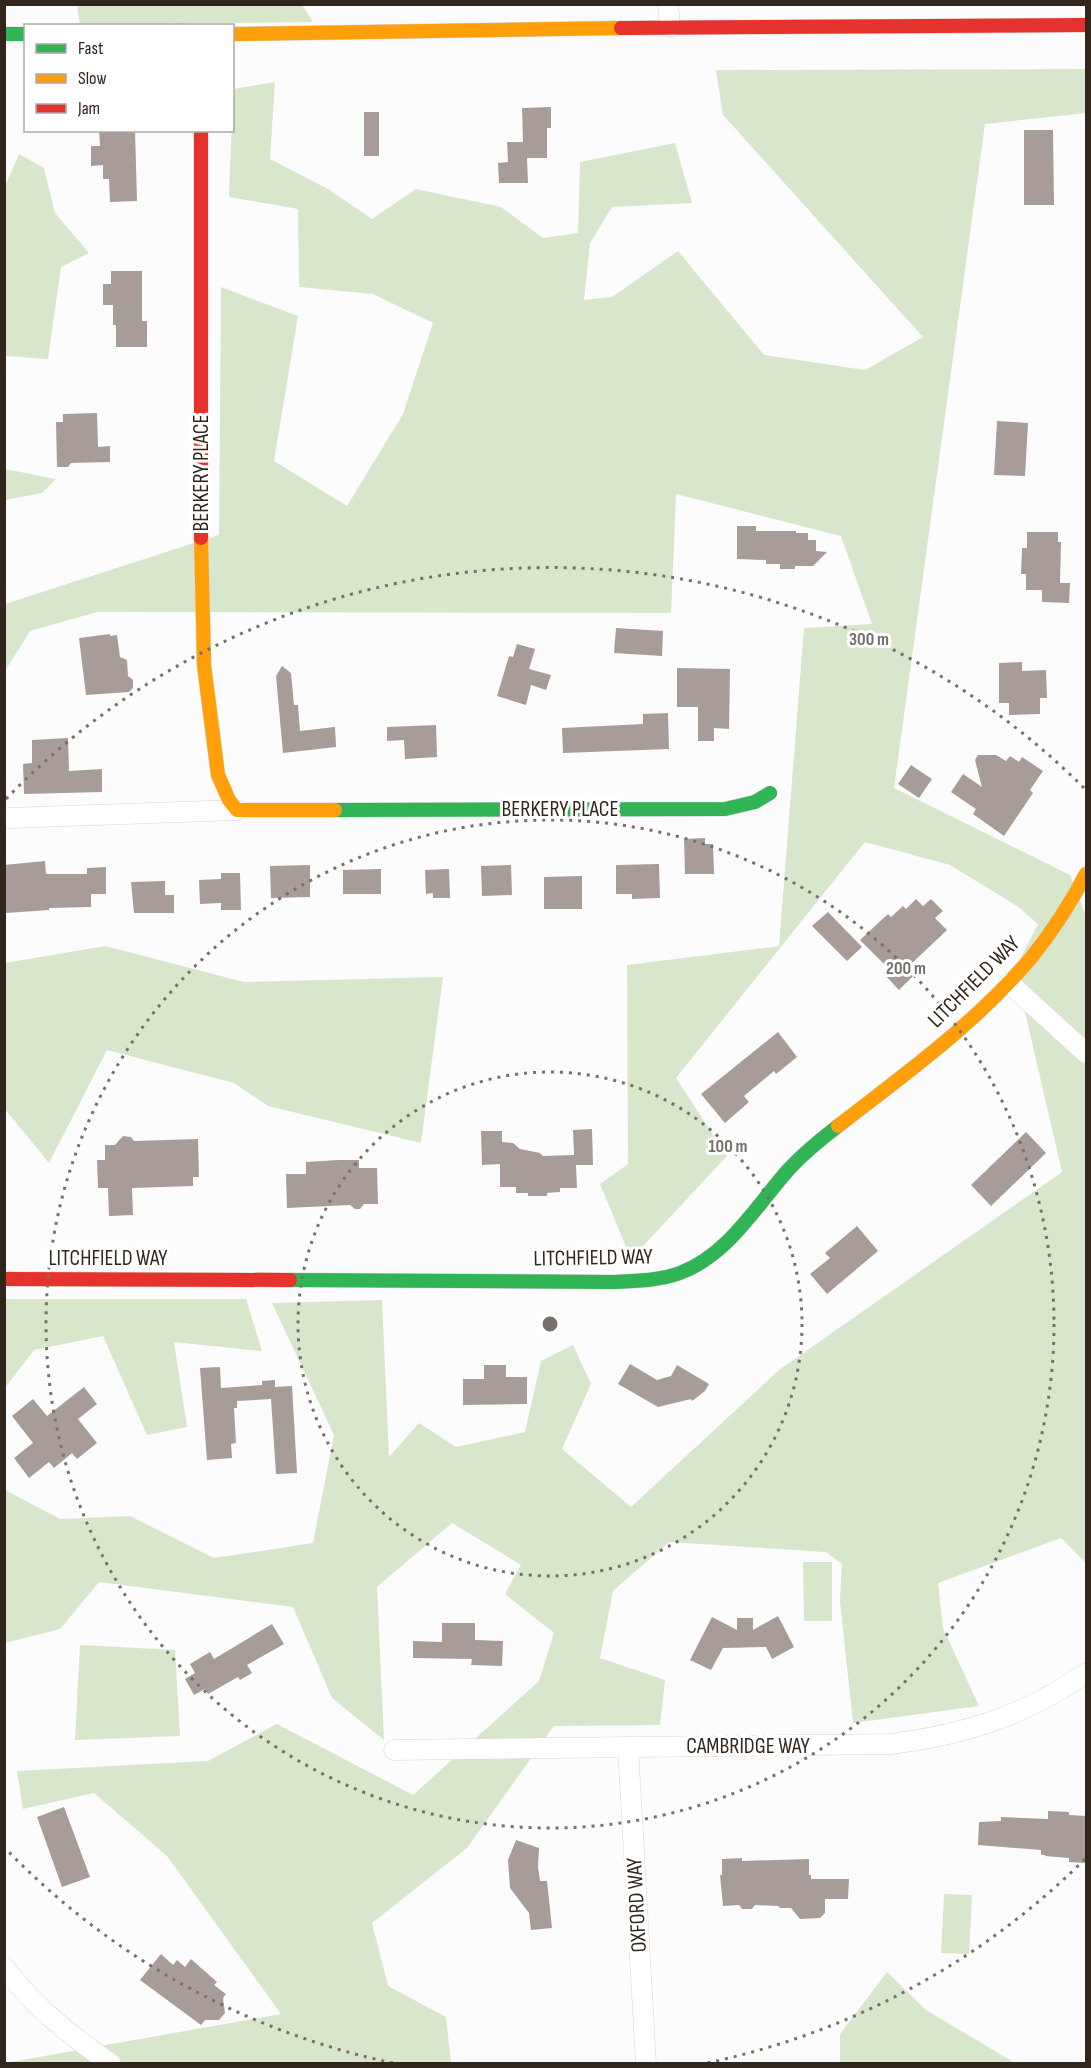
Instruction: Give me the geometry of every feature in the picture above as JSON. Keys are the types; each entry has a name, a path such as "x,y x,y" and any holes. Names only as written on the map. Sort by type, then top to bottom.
{"street":[{"path":"668,4 670,27"},
{"path":"869,4 870,25"},
{"path":"234,34 870,25 1086,26"},
{"path":"4,34 24,34"},
{"name":"BERKERY PLACE","path":"201,132 201,510 204,665 218,775 229,800 237,810"},
{"name":"BERKERY PLACE","path":"9,818 237,810 726,809 755,802 770,793"},
{"name":"LITCHFIELD WAY","path":"4,1279 611,1282 648,1281 675,1275 692,1268 726,1242 805,1153 912,1070 975,1016 1009,983 1058,922 1086,874"},
{"path":"1009,983 1086,1053"},
{"name":"CAMBRIDGE WAY","path":"394,1750 890,1744 930,1739 970,1730 1003,1719 1040,1702 1086,1673"},
{"name":"OXFORD WAY","path":"628,1747 646,2064"},
{"path":"4,1967 39,2008 67,2033 111,2064"}],"green space":[{"path":"77,5 302,5 313,22 158,24 80,24"},
{"path":"1086,69 1086,113 985,124 894,788 1070,875 1086,916 1086,1563 1061,1538 938,1583 943,1628 979,1706 853,1723 840,1601 842,1564 826,1552 669,1542 613,1591 600,1658 665,1680 660,1725 554,1726 467,1848 372,1923 388,1986 446,2017 451,2063 5,2063 281,2014 167,1856 94,1793 23,1809 17,1771 208,1761 277,1724 413,1795 539,1681 554,1633 505,1594 521,1565 452,1523 377,1587 384,1740 332,1698 293,1607 99,1582 60,1629 5,1643 5,1490 60,1519 130,1516 214,1558 313,1543 334,1435 272,1303 382,1300 389,1457 419,1423 456,1447 525,1432 541,1361 573,1345 591,1384 562,1449 631,1507 779,1370 1062,1172 1015,969 1038,924 1017,906 950,865 865,842 676,1078 727,1156 631,1259 600,1184 628,1164 627,965 779,946 804,628 872,624 841,536 676,494 671,613 97,612 30,631 5,671 5,604 219,535 221,287 298,316 274,461 347,506 403,414 433,323 373,294 299,287 298,209 229,197 231,132 234,132 234,89 275,82 270,159 328,189 372,219 416,189 501,207 543,238 578,233 580,162 675,143 692,203 612,207 590,243 584,300 612,297 678,251 764,355 865,370 923,337 723,115 716,70"},
{"path":"19,154 44,168 55,213 89,253 61,267 48,359 5,356 5,186"},
{"path":"5,469 56,479 42,493 5,500"},
{"path":"105,946 244,982 443,977 421,1143 268,1106 234,1083 107,1050 49,1163 5,1109 5,963"},
{"path":"5,1299 246,1299 262,1351 174,1342 187,1427 147,1435 103,1336 34,1350 5,1388"},
{"path":"803,1562 832,1562 832,1621 804,1621"},
{"path":"80,1645 175,1650 180,1736 75,1740"},
{"path":"944,1894 972,1895 969,1954 941,1953"},
{"path":"887,1972 926,2010 1015,2063 840,2063 840,2034"}],"building":[{"path":"551,107 551,128 547,128 547,158 527,158 528,183 499,183 498,163 508,162 507,142 523,142 522,108"},
{"path":"364,112 379,112 379,156 364,156"},
{"path":"1024,130 1053,130 1054,205 1024,205"},
{"path":"99,132 135,132 137,201 110,202 109,179 103,179 103,165 91,166 91,146 100,146"},
{"path":"111,271 142,271 142,321 147,321 147,347 116,347 113,305 103,305 103,284 111,284"},
{"path":"97,413 98,447 110,446 110,462 71,463 68,467 57,467 56,422 63,422 63,414"},
{"path":"997,421 1028,423 1025,476 994,475"},
{"path":"737,526 756,526 756,531 808,533 808,540 816,540 816,551 827,552 813,566 795,566 795,569 780,569 780,564 766,564 766,560 737,559"},
{"path":"1027,532 1058,532 1058,542 1061,542 1060,583 1070,583 1069,603 1042,602 1042,590 1026,590 1026,574 1021,574 1022,548 1027,548"},
{"path":"616,628 663,631 662,656 614,653"},
{"path":"110,634 110,636 117,635 120,657 127,660 128,676 133,680 133,688 129,692 86,695 79,638"},
{"path":"517,644 535,649 529,669 551,675 546,690 531,685 526,705 497,696 509,656 513,657"},
{"path":"1022,662 1022,671 1046,670 1047,698 1040,698 1040,714 1009,715 1009,703 999,703 999,663"},
{"path":"282,666 291,673 294,705 298,705 300,731 335,727 336,747 283,753 276,676"},
{"path":"677,668 730,669 729,729 714,728 714,741 698,741 698,707 677,707"},
{"path":"668,713 669,749 563,753 562,728 643,724 643,714"},
{"path":"436,725 437,757 405,759 404,740 387,741 387,727"},
{"path":"68,738 69,771 102,769 102,792 24,794 23,764 32,763 32,740"},
{"path":"978,755 996,755 1006,761 1010,756 1019,762 1022,757 1043,771 1030,790 1033,793 1004,836 973,814 976,809 951,792 963,774 982,787 975,760"},
{"path":"911,765 932,779 919,798 898,784"},
{"path":"705,838 705,844 713,844 714,874 685,874 684,839"},
{"path":"45,861 46,874 87,874 87,868 106,867 106,894 91,894 91,907 49,908 49,910 6,913 4,865"},
{"path":"659,864 660,898 632,899 632,894 616,894 616,865"},
{"path":"310,865 310,897 271,898 270,866"},
{"path":"511,865 512,895 482,896 481,866"},
{"path":"381,869 381,894 343,894 343,870"},
{"path":"449,869 450,898 433,898 433,893 426,894 425,870"},
{"path":"221,873 240,873 241,910 221,910 221,903 200,904 199,880 221,879"},
{"path":"582,876 582,909 544,909 544,877"},
{"path":"165,881 165,895 174,895 174,913 134,913 131,882"},
{"path":"916,899 923,906 931,899 943,911 935,918 947,930 909,966 915,974 899,990 883,973 888,968 860,940 888,914 891,917 903,906 906,909"},
{"path":"828,912 862,947 847,961 812,926"},
{"path":"778,1032 797,1057 776,1074 774,1071 744,1096 749,1102 725,1123 701,1094"},
{"path":"592,1129 593,1165 576,1165 577,1188 560,1188 560,1192 547,1193 547,1196 528,1196 528,1193 516,1193 516,1187 500,1187 500,1164 482,1165 481,1131 502,1131 502,1142 513,1143 520,1149 540,1153 543,1156 574,1155 573,1130"},
{"path":"1026,1132 1046,1153 991,1206 971,1185"},
{"path":"123,1136 131,1137 134,1141 198,1139 199,1177 193,1177 193,1186 132,1188 133,1215 109,1216 108,1188 98,1188 97,1160 105,1160 105,1145 115,1145"},
{"path":"359,1160 359,1168 377,1168 378,1204 364,1204 360,1209 355,1209 350,1205 287,1208 286,1174 306,1174 306,1162"},
{"path":"857,1226 878,1251 827,1294 810,1274 830,1258 825,1253"},
{"path":"630,1364 657,1380 671,1376 677,1365 709,1384 705,1391 692,1401 691,1399 658,1407 618,1384"},
{"path":"484,1365 506,1365 506,1377 527,1377 527,1404 463,1405 463,1379 484,1379"},
{"path":"220,1367 221,1388 262,1385 262,1381 275,1380 275,1387 292,1386 297,1473 276,1474 271,1399 237,1401 237,1408 234,1408 236,1443 231,1444 232,1458 207,1460 200,1368"},
{"path":"84,1387 97,1404 78,1419 97,1443 77,1459 72,1453 54,1468 49,1462 29,1478 14,1458 33,1443 12,1416 33,1399 47,1416"},
{"path":"778,1616 794,1647 772,1659 766,1647 723,1648 711,1670 690,1660 712,1617 737,1630 737,1618 753,1618 753,1630"},
{"path":"442,1623 475,1623 475,1640 503,1641 502,1666 471,1665 472,1659 413,1658 413,1641 442,1642"},
{"path":"272,1624 284,1644 247,1665 252,1673 240,1680 238,1677 208,1694 205,1689 194,1695 185,1679 195,1673 190,1664 210,1652 214,1659"},
{"path":"64,1807 90,1877 62,1887 37,1817"},
{"path":"1048,1811 1086,1816 1086,1863 1069,1862 1069,1858 1041,1855 1041,1850 978,1845 979,1822 1001,1821 1001,1817 1048,1819"},
{"path":"516,1840 539,1848 540,1881 547,1881 552,1928 531,1930 529,1913 510,1888 508,1860"},
{"path":"742,1858 742,1861 809,1859 811,1879 849,1879 848,1899 825,1899 825,1913 820,1918 800,1919 791,1908 778,1906 755,1905 752,1909 742,1909 739,1905 723,1906 720,1875 722,1875 722,1859"},
{"path":"161,1954 173,1965 177,1960 185,1967 191,1959 217,1982 214,1985 226,1994 223,1998 225,2013 219,2020 205,2020 201,2025 140,1980"}],"traffic: fast":[{"path":"4,34 24,34"},
{"path":"335,810 725,809 755,802 770,793"},
{"path":"290,1280 611,1282 672,1276 697,1265 727,1242 789,1169 838,1126"}],"traffic: slow":[{"path":"234,34 621,28"},
{"path":"201,538 204,665 218,775 229,800 237,810 335,810"},
{"path":"838,1126 939,1047 987,1005 1031,958 1067,907 1086,874"}],"traffic: jam":[{"path":"621,28 1086,25"},
{"path":"201,132 201,538"},
{"path":"4,1279 290,1280"}]}
